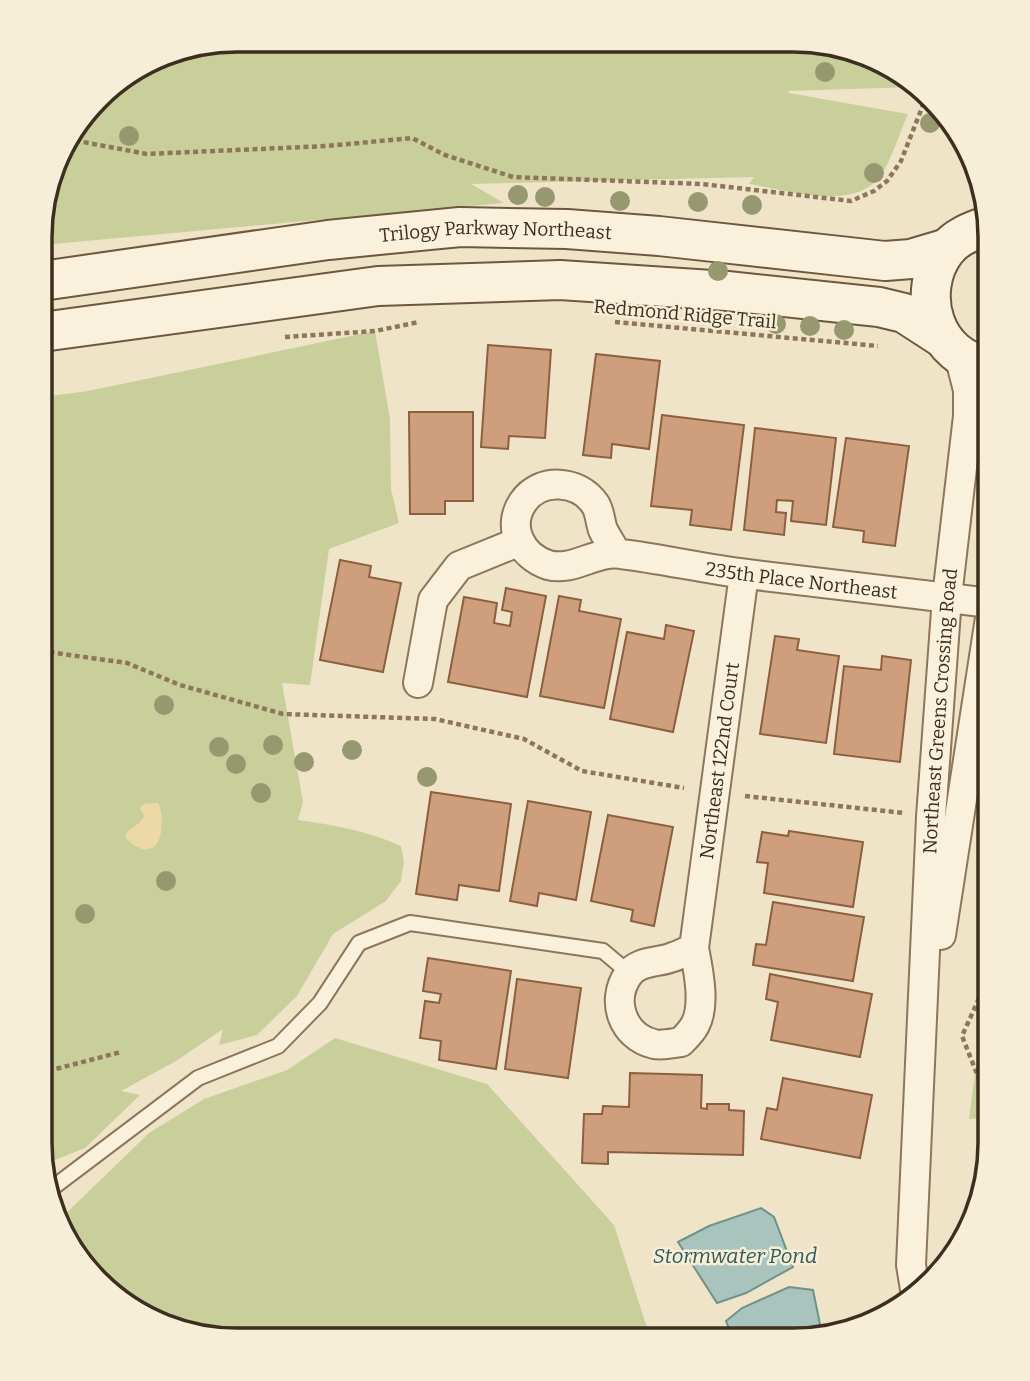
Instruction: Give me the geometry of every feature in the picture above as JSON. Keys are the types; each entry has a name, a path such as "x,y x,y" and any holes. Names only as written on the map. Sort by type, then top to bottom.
{"street":[{"name":"Trilogy Parkway Northeast","path":"52,280 328,240 460,227 567,229 659,236 885,261 911,259 971,230"},
{"path":"963,353 932,314 930,289 935,267 971,230"},
{"path":"52,331 378,286 560,280 727,291 879,307 904,313 963,353"},
{"name":"Northeast Greens Crossing Road","path":"914,1283 911,1265 931,817 947,597 968,416 963,353"},
{"path":"418,683 433,600 459,566 518,542 516,524 523,502 538,489 558,483 579,489 596,505 603,529 616,553"},
{"name":"235th Place Northeast","path":"518,542 530,555 549,565 569,567 592,557 616,553 744,574 978,601"},
{"name":"Northeast 122nd Court","path":"629,973 620,995 622,1019 636,1038 657,1045 681,1042 696,1023 700,998 694,948 744,574"},
{"name":"Northeast Greens Crossing Road","path":"920,1069 977,699"},
{"path":"629,973 647,962 671,958 694,948"}],"lane":[{"path":"57,1184 198,1078 278,1046 320,1003 359,943 410,923 603,951 629,973"}],"path":[{"path":"80,141 147,154 327,146 412,138 445,155 513,177 702,184 851,201 874,191 887,181 901,161 922,106"},
{"path":"375,331 427,321"},
{"name":"Redmond Ridge Trail","path":"608,321 882,346"},
{"path":"52,653 127,663 180,685 283,714 435,719 524,740 582,771 715,793 931,817"},
{"path":"977,1003 962,1036 977,1074"},
{"path":"52,1070 121,1052"}],"green space":[{"path":"213,54 817,54 863,67 900,87 788,91 789,93 908,114 890,159 880,176 862,190 848,195 796,193 749,184 754,177 471,184 504,203 52,244 54,213 62,178 77,145 98,116 116,98 145,77 178,62"},
{"path":"375,331 390,419 391,489 399,523 329,549 310,685 282,683 303,802 298,820 376,836 401,846 404,861 401,881 386,901 333,934 297,996 257,1035 219,1045 223,1029 176,1061 121,1091 140,1095 85,1148 53,1161 52,396 88,391"},
{"path":"335,1038 487,1084 614,1225 647,1328 213,1327 178,1319 135,1297 116,1283 84,1246 66,1213 149,1133 204,1099 287,1070"},
{"path":"977,1058 977,1119 969,1119"}],"sand":[{"path":"158,803 162,822 158,842 150,849 136,846 125,836 144,816 140,808 144,804"}],"water":[{"name":"Stormwater Pond","path":"761,1208 774,1217 793,1267 746,1293 717,1303 678,1242 709,1226"},
{"name":"Stormwater Pond","path":"789,1287 813,1290 820,1326 729,1328 726,1321 742,1308"}],"building":[{"path":"488,345 551,350 545,438 509,436 508,449 481,447"},
{"path":"596,354 660,361 649,449 612,444 611,458 583,455"},
{"path":"409,412 473,412 473,501 445,501 445,514 410,514"},
{"path":"662,415 744,425 731,530 690,525 692,510 651,506"},
{"path":"755,428 836,438 826,525 791,521 793,501 777,500 776,512 786,513 784,535 744,530"},
{"path":"846,438 909,446 895,546 863,542 864,531 833,527"},
{"path":"340,560 371,566 369,577 401,583 383,672 320,660"},
{"path":"506,588 546,596 527,697 448,682 464,597 497,603 494,623 510,626 512,612 502,610"},
{"path":"559,596 581,600 579,611 621,619 604,708 540,696"},
{"path":"666,625 694,631 673,732 610,719 627,632 664,639"},
{"path":"775,636 799,639 797,650 839,656 826,743 760,734"},
{"path":"882,656 911,660 900,762 834,754 844,666 881,670"},
{"path":"431,792 511,804 499,891 459,885 457,900 416,894"},
{"path":"528,801 591,812 576,900 539,893 537,906 510,901"},
{"path":"608,815 673,827 654,926 631,921 633,910 591,901"},
{"path":"789,831 863,842 853,907 764,893 768,863 757,862 762,832 788,836"},
{"path":"773,902 864,917 853,981 753,965 756,944 766,945"},
{"path":"428,958 511,971 496,1069 439,1060 441,1041 420,1038 425,1001 439,1003 441,994 423,991"},
{"path":"770,974 872,994 860,1057 771,1040 778,1002 766,999"},
{"path":"517,979 581,988 568,1078 505,1069"},
{"path":"630,1073 702,1075 701,1108 707,1109 707,1104 729,1104 729,1110 744,1111 743,1155 608,1152 608,1164 582,1163 584,1114 602,1114 603,1106 629,1107"},
{"path":"783,1078 872,1095 860,1158 761,1139 767,1108 777,1110"}]}
